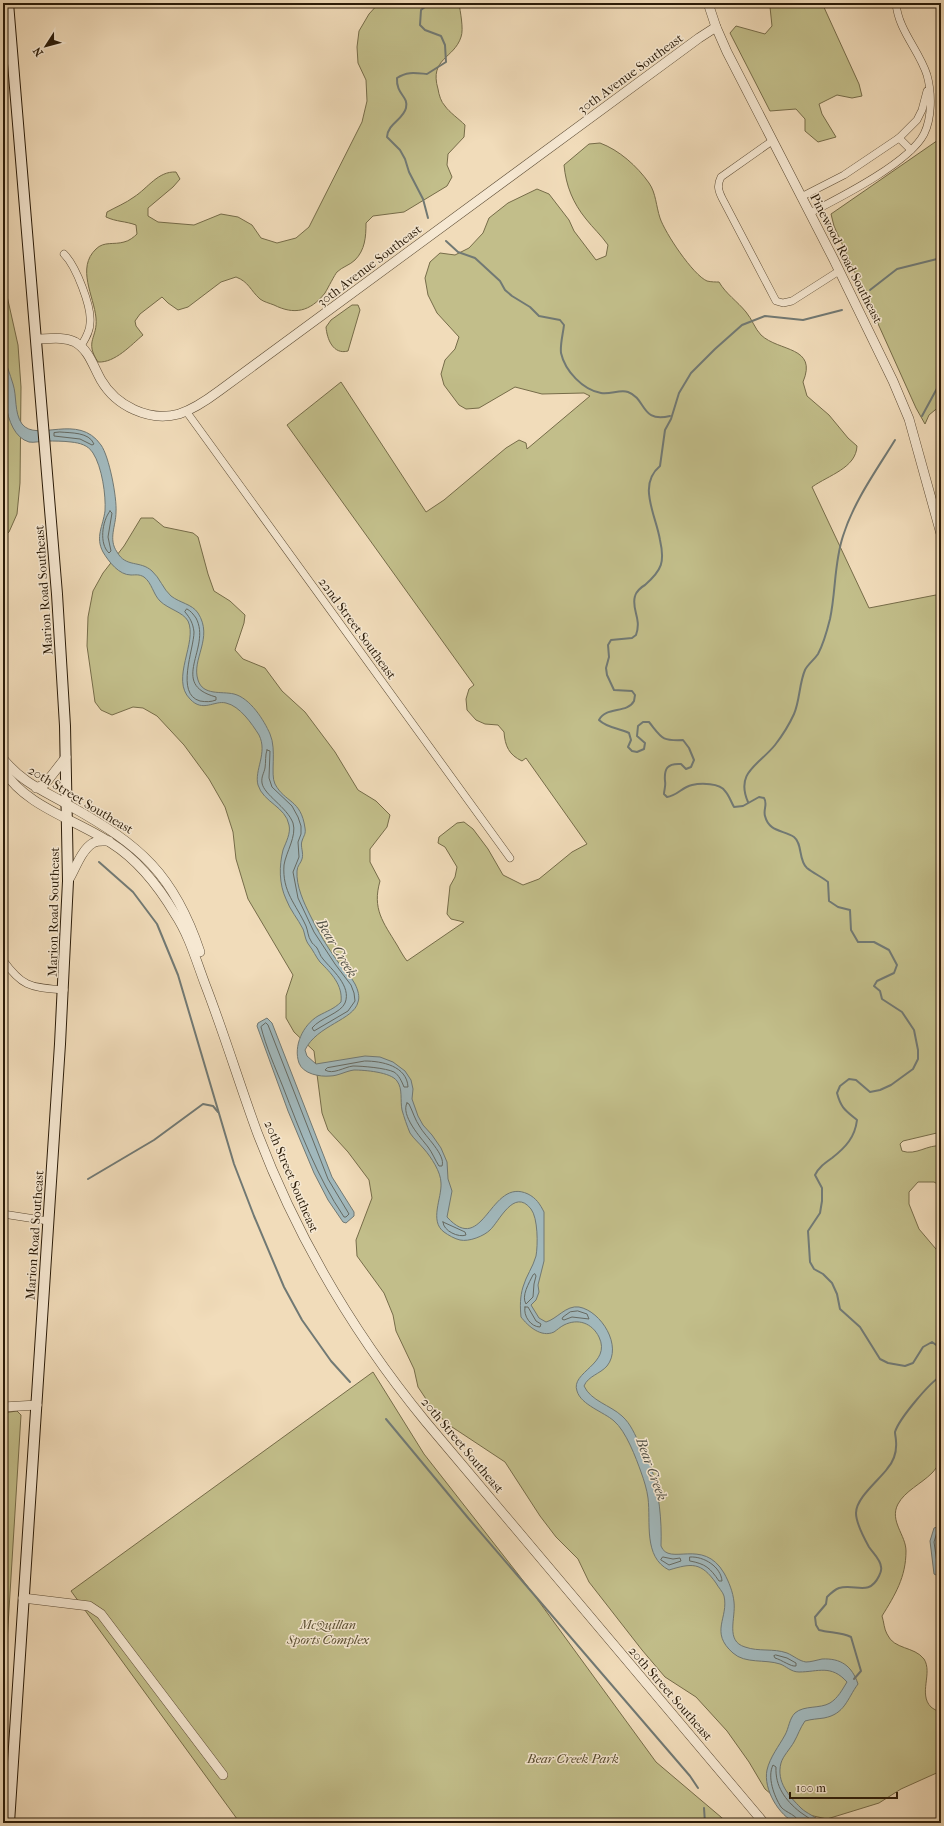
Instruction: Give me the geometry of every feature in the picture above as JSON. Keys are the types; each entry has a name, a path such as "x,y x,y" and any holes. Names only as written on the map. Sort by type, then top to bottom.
{"main road":[{"name":"Marion Road Southeast","path":"8,3 57,594 68,804 68,881 64,990 9,1823"}],"street":[{"name":"Pinewood Road Southeast","path":"708,3 716,27 772,141 840,271 900,397 916,441 941,534"},
{"path":"810,213 857,189 911,150 923,136 929,122 929,83 920,60 901,24 896,3"},
{"name":"30th Avenue Southeast","path":"36,340 63,338 80,346 90,358 106,388 123,404 137,411 153,416 170,416 186,411 199,405 219,391 397,259 716,27"},
{"path":"801,197 844,175 900,138 912,126 922,110 929,83"},
{"path":"900,138 911,150"},
{"path":"772,141 721,177 718,183 718,188 722,198 776,301 783,303 792,301 840,271"},
{"path":"64,254 77,273 90,315 90,328 80,346"},
{"name":"22nd Street Southeast","path":"186,411 510,858"},
{"path":"36,788 45,784 66,758"},
{"name":"20th Street Southeast","path":"3,759 16,773 36,788 68,804 104,825 135,847 152,865 174,893 186,915 196,940 224,1033"},
{"name":"20th Street Southeast","path":"3,769 18,788 123,851 141,867 159,889 176,915 187,936 224,1033 258,1132 284,1197 315,1261 358,1332 389,1376 422,1417 764,1823"},
{"path":"68,881 91,844 100,841 108,841"},
{"path":"3,960 14,975 31,986 64,990"},
{"path":"3,1214 48,1222"},
{"path":"3,1407 37,1405"},
{"path":"23,1598 89,1606 101,1614 223,1775"}],"green space":[{"path":"379,3 459,3 462,34 458,44 439,65 436,79 442,102 449,111 465,125 464,137 448,154 447,165 452,177 447,186 404,212 373,216 366,223 366,233 361,252 353,262 337,272 325,293 308,308 295,311 265,302 257,296 244,281 236,277 221,282 188,307 178,310 162,297 140,314 135,321 136,326 143,335 117,357 104,362 98,362 92,349 96,318 88,282 87,265 90,257 96,249 102,245 120,243 131,239 137,234 136,225 106,217 107,212 131,199 158,177 170,172 176,172 180,179 173,187 148,208 148,216 158,222 194,225 221,214 238,217 252,225 261,238 277,243 296,238 309,227 362,122 367,101 366,80 358,63 357,47 359,31 369,14"},
{"path":"766,3 822,3 859,84 862,96 852,98 837,95 819,104 822,114 836,137 818,142 805,131 805,119 796,109 770,111 730,33 736,26 765,34 772,26 770,7"},
{"path":"941,138 941,405 929,415 925,424 916,408 834,226 831,214"},
{"path":"600,143 621,154 649,183 656,200 663,225 673,243 694,271 707,281 719,282 746,312 761,335 801,356 805,362 806,370 803,382 807,396 829,415 848,438 857,446 852,460 847,465 812,487 869,608 941,594 941,1132 903,1141 900,1144 902,1151 907,1152 941,1146 941,1186 934,1182 918,1182 909,1192 909,1204 919,1229 941,1255 941,1461 928,1477 909,1491 898,1504 895,1516 905,1545 906,1560 899,1585 882,1616 885,1630 890,1639 899,1646 915,1652 924,1659 927,1671 925,1690 927,1702 932,1708 941,1713 941,1771 901,1789 879,1803 827,1819 791,1811 765,1789 749,1762 727,1731 696,1697 665,1677 642,1650 589,1582 578,1559 556,1537 540,1516 505,1462 446,1423 428,1402 418,1387 414,1369 396,1331 393,1315 384,1293 357,1256 356,1240 372,1198 369,1180 348,1152 328,1130 322,1113 314,1051 294,1032 286,1018 286,996 293,975 248,899 236,859 233,832 225,807 209,779 184,745 157,716 143,708 133,707 112,715 101,710 95,702 87,646 88,617 93,591 103,573 124,546 141,518 153,518 164,527 193,533 198,537 214,591 230,601 245,615 244,623 235,650 243,659 265,668 282,691 305,712 335,752 358,790 376,801 390,815 387,827 370,849 370,862 380,881 377,900 380,915 407,961 464,922 451,919 447,914 450,886 455,877 457,867 445,847 438,843 439,837 457,823 464,822 473,829 488,849 503,875 523,885 539,879 572,852 587,844 526,758 522,761 508,750 504,732 498,725 485,724 476,720 467,710 466,699 469,689 474,685 287,425 341,382 426,512 444,500 506,448 519,440 526,443 527,449 590,396 584,393 542,394 515,387 479,408 466,409 459,405 444,385 441,374 445,360 455,349 459,337 437,313 428,295 425,278 430,262 440,253 455,255 469,248 483,233 489,218 508,203 537,189 549,194 569,220 574,231 596,260 606,256 608,245 577,207 568,187 564,165 589,144"},
{"path":"3,278 18,345 21,387 20,483 17,514 9,532 3,537"},
{"path":"352,305 358,305 360,310 348,351 338,351 329,341 326,327 331,320"},
{"name":"McQuillan Sports Complex","path":"373,1372 424,1454 532,1592 656,1762 728,1823 240,1823 71,1591"},
{"path":"17,1411 21,1415 3,1707 3,1413"}],"water":[{"path":"3,353 14,389 19,420 22,424 29,429 37,431 70,429 81,430 92,435 104,450 110,467 116,505 116,517 113,532 114,547 125,560 143,566 152,571 171,596 193,608 198,613 204,631 197,664 198,680 200,685 208,691 234,694 246,700 256,710 270,734 273,747 273,774 275,784 283,795 296,806 303,819 305,828 302,843 302,857 297,871 301,894 320,934 338,962 353,981 359,996 359,1000 355,1008 350,1014 318,1034 311,1041 305,1050 307,1056 316,1064 365,1056 380,1057 393,1062 405,1071 411,1080 413,1089 412,1099 418,1116 441,1148 447,1162 448,1179 452,1191 447,1217 460,1227 470,1228 479,1223 495,1204 505,1196 515,1192 528,1194 538,1202 544,1212 544,1261 538,1285 539,1292 536,1300 531,1305 539,1318 546,1322 570,1308 579,1307 595,1315 607,1330 611,1340 611,1358 607,1366 591,1377 584,1386 591,1395 617,1412 628,1422 651,1467 658,1496 661,1546 665,1552 671,1554 697,1554 716,1562 724,1573 732,1591 734,1608 733,1634 735,1640 739,1644 750,1648 787,1653 806,1662 822,1659 835,1660 845,1664 853,1672 858,1684 845,1705 837,1713 831,1716 805,1721 781,1763 780,1776 792,1799 821,1823 799,1824 784,1814 778,1808 770,1793 767,1785 767,1770 772,1756 785,1735 791,1718 795,1713 803,1709 830,1703 838,1696 847,1682 841,1676 830,1671 796,1672 780,1664 743,1659 733,1653 722,1638 721,1632 725,1604 724,1596 711,1576 706,1571 696,1566 684,1566 669,1570 655,1557 650,1538 647,1492 630,1445 623,1431 618,1425 583,1400 577,1391 576,1384 579,1378 596,1361 600,1354 602,1346 599,1337 593,1328 584,1323 569,1323 554,1332 544,1333 535,1330 521,1317 520,1302 522,1291 535,1260 537,1251 536,1225 531,1209 525,1203 519,1202 513,1204 502,1214 490,1230 472,1239 460,1240 447,1234 437,1222 437,1209 441,1189 441,1179 430,1156 410,1133 402,1110 401,1091 397,1081 389,1075 364,1070 354,1070 333,1076 322,1076 312,1074 301,1067 297,1056 297,1050 298,1043 304,1030 318,1016 341,1002 341,996 335,980 320,962 308,943 303,929 290,907 282,887 280,875 281,862 283,850 289,834 289,825 284,814 265,796 258,785 257,779 262,755 259,735 245,716 231,705 226,703 217,703 204,706 195,703 190,699 185,691 183,681 183,671 190,639 188,621 183,615 160,601 147,579 139,575 122,573 111,564 103,552 100,541 100,532 105,511 105,497 99,466 91,450 84,445 74,442 29,442 20,437 13,428 8,416 4,389"},
{"path":"267,1018 272,1023 332,1177 354,1212 354,1216 346,1223 343,1222 328,1200 314,1173 288,1111 257,1026 258,1023"},
{"path":"940,1526 940,1577 934,1574 930,1541 934,1528"}],"waterway":[{"path":"428,218 423,199 409,172 405,159 400,150 387,137 390,128 402,116 406,108 406,101 398,88 397,78 408,73 427,74 446,62 445,45 441,36 425,30 420,25 421,10 430,3"},
{"path":"446,241 458,252 475,258 500,281 505,290 530,307 539,316 560,320 564,325 561,343 563,360 571,373 581,384 601,393 622,391 628,392 634,395 645,409 653,416 670,416"},
{"path":"870,290 897,269 941,258"},
{"path":"842,310 803,320 765,316 742,325 691,373 679,393 671,419 665,430 660,466 653,474 649,491 662,554 661,565 655,575 636,593 634,601 638,624 636,635 632,638 611,640 608,645 609,657 606,668 607,675 614,690 632,691 635,695 634,701 627,707 606,713 599,720 606,725 629,733 631,740 628,747 632,751 637,752 644,749 645,743 637,736 638,726 643,722 649,722 660,735 666,739 683,740 689,748 694,760 691,767 686,769 681,764 672,765 667,768 665,773 664,794 667,797 674,795 688,786 705,784 723,788 728,794 734,807 743,806 759,797 764,798 766,802 765,816 770,825 797,840 804,865 828,882 829,901 838,907 850,910 851,930 858,942 874,942 889,950 897,965 894,973 877,981 874,986 880,991 882,999 902,1012 914,1030 918,1050 918,1059 913,1069 891,1085 880,1090 870,1092 856,1080 849,1079 840,1086 837,1093 840,1102 846,1111 857,1120 856,1126 852,1137 842,1150 820,1167 815,1175 822,1188 822,1201 820,1213 808,1231 810,1262 814,1269 823,1274 832,1283 837,1294 840,1309 860,1327 880,1359 888,1363 905,1366 913,1363 923,1347 932,1342 941,1350"},
{"path":"922,416 941,381"},
{"path":"748,802 744,783 747,776 756,764 775,745 788,726 796,709 805,670 818,654 824,641 832,609 840,546 848,523 866,486 895,440"},
{"path":"99,862 133,892 157,924 178,975 234,1164 254,1216 284,1287 302,1320 331,1361 350,1382"},
{"path":"88,1179 154,1140 203,1104 213,1106 218,1112"},
{"path":"854,1679 861,1671 851,1637 843,1634 819,1630 816,1625 815,1617 826,1604 827,1597 835,1590 845,1587 866,1588 871,1586 879,1576 881,1572 881,1564 869,1547 857,1521 857,1507 864,1495 893,1460 896,1449 895,1432 902,1419 922,1393 941,1376"},
{"path":"386,1419 469,1519 690,1776 698,1788"},
{"path":"704,1808 705,1823"}],"water label":[{"name":"Bear Creek","path":"337,948"},
{"name":"Bear Creek","path":"652,1469"}],"park label":[{"name":"Bear Creek Park","path":"573,1758"}]}
